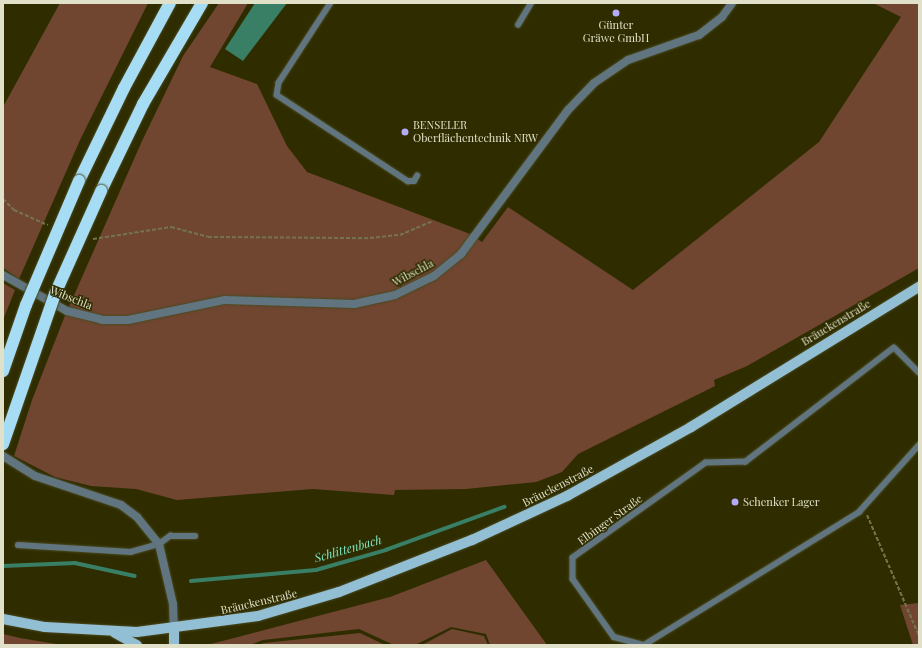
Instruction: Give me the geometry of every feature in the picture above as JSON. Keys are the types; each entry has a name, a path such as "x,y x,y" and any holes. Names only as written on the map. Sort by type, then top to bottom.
{"highway":[{"path":"3,371 26,305 79,181 124,88 170,3"},
{"path":"3,444 55,294 101,191 143,104 202,3"}],"main road":[{"name":"Bräuckenstraße","path":"115,633 251,618 315,601 472,540 567,496 691,427 919,287"},
{"path":"3,619 46,627 115,633 137,645"},
{"path":"174,627 174,645"}],"street":[{"name":"Wibschla","path":"3,275 67,311 102,320 128,320 225,300 354,304 395,295 434,276 461,254 568,110 594,83 628,60 699,35 722,17 732,3"},
{"path":"3,456 35,476 121,505 137,517 159,544 172,598 174,627"}],"lane":[{"path":"331,3 279,83 277,94 408,181 414,181 417,176"},
{"path":"518,25 532,3"},
{"name":"Elbinger Straße","path":"919,372 894,348 746,462 706,463 573,558 573,579 614,637 644,645 864,508 919,445"},
{"path":"18,545 132,552 159,544 170,536 195,536"}],"path":[{"path":"3,199 14,210 56,228"},
{"path":"90,238 105,240 171,227 208,237 370,238 400,235 434,221"},
{"path":"864,508 919,636"}],"shaded area":[{"path":"60,3 148,3 80,140 19,279 3,268 3,107"},
{"path":"219,3 248,3 210,67 257,84 287,146 307,172 470,234 482,242 508,207 633,290 819,142 901,17 873,3 919,3 919,268 747,366 714,380 715,386 578,454 562,472 536,482 466,489 395,490 394,495 313,489 177,500 136,489 91,486 55,477 14,456 32,400 64,318 142,141 183,56"},
{"path":"255,3 287,3 243,61 225,49"},
{"path":"3,283 15,290 3,320"},
{"path":"486,560 547,645 490,645 486,634 451,627 415,645 394,645 359,629 263,640 250,645 207,645 390,597"},
{"path":"919,603 919,645 913,645 900,605"},
{"path":"452,629 484,636 488,645 422,645"},
{"path":"360,633 385,645 257,645 264,643"},
{"path":"3,634 20,638 62,645 3,645"}],"waterway":[{"name":"Schlittenbach","path":"191,581 316,570 386,550 504,507"},
{"name":"Schlittenbach","path":"3,566 75,563 135,576"}],"place":[{"name":"Günter Gräwe GmbH","path":"616,13"},
{"name":"BENSELER Oberflächentechnik NRW","path":"405,132"},
{"name":"Schenker Lager","path":"735,502"}]}
